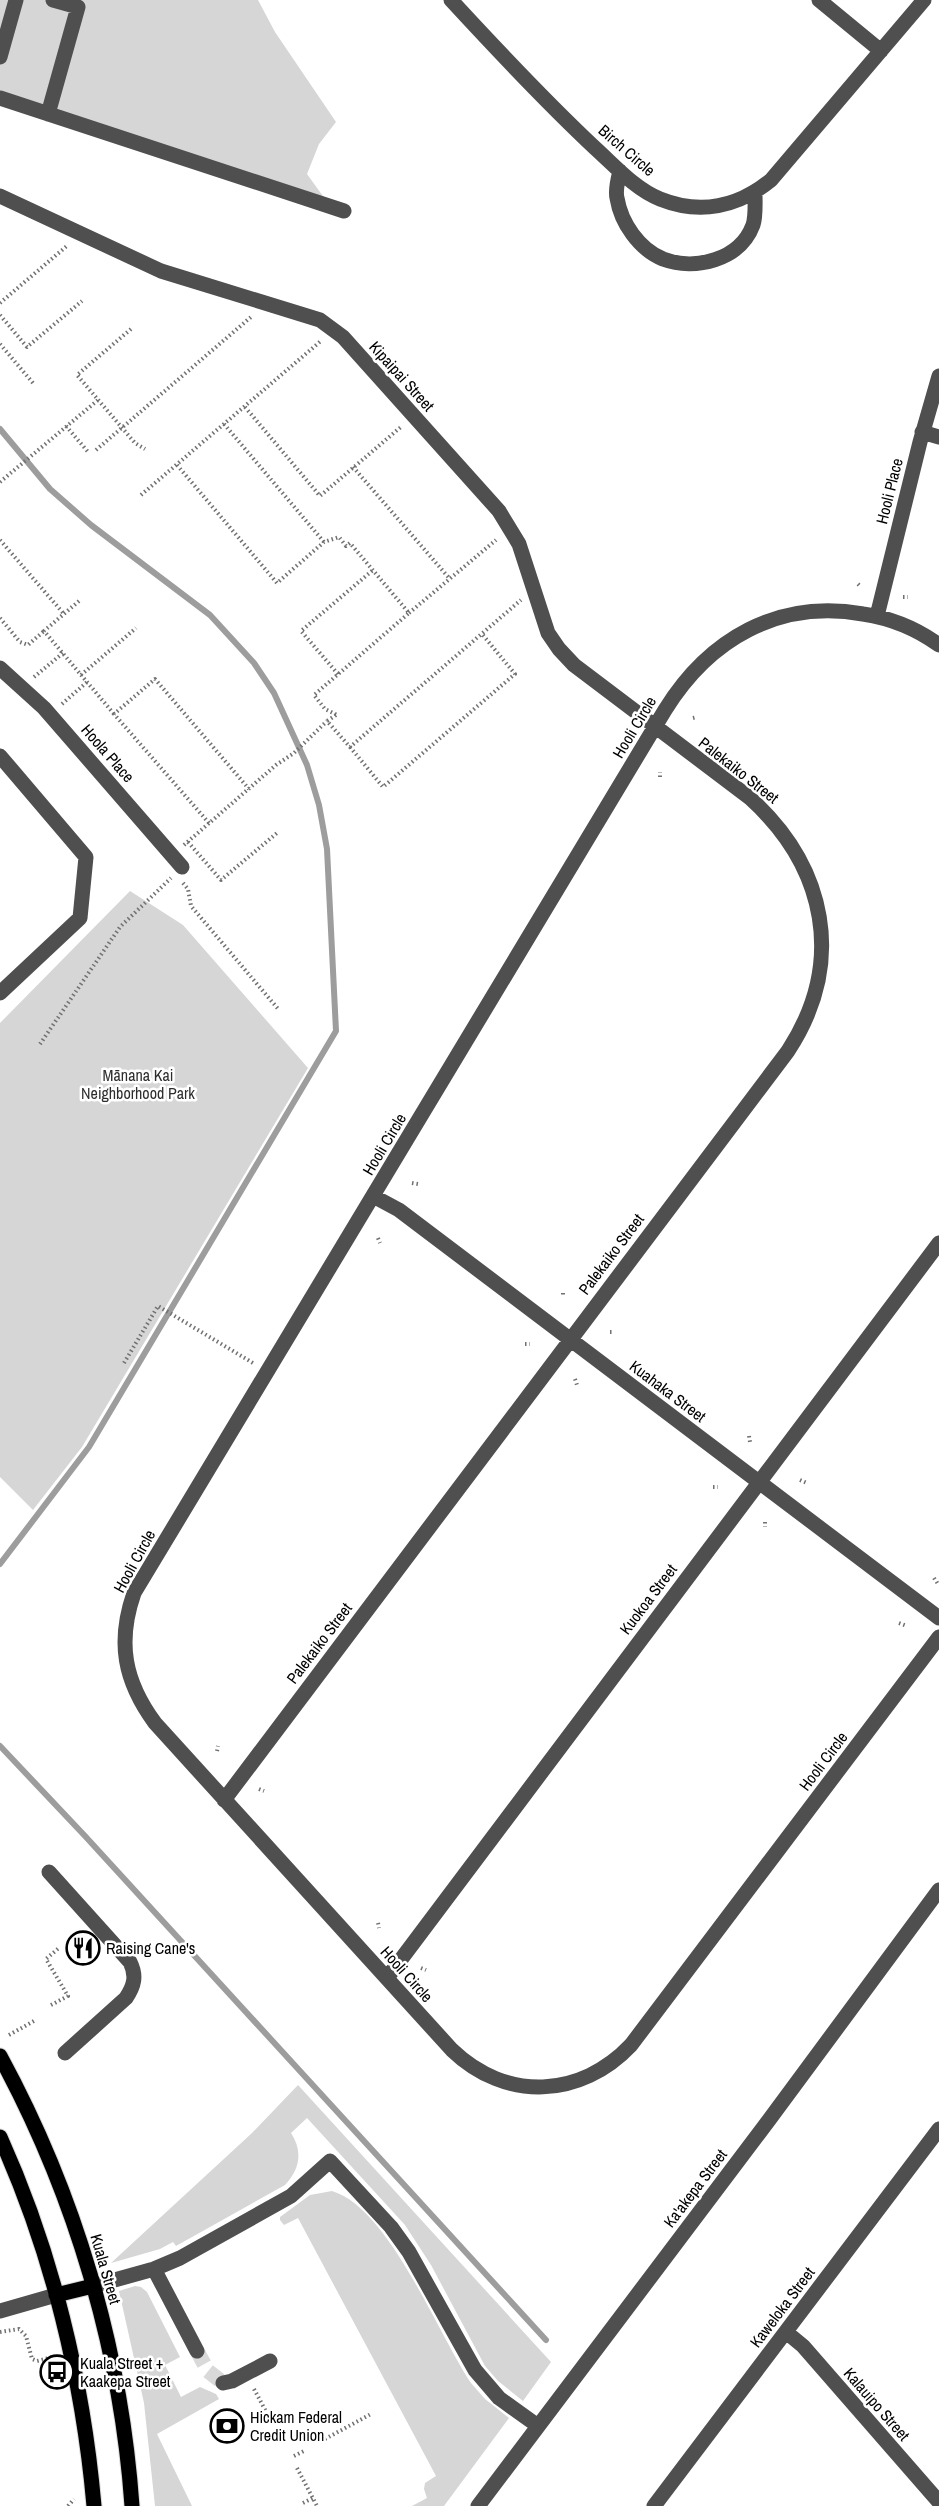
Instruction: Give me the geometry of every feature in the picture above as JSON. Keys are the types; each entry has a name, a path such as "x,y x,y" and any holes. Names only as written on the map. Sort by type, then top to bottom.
{"main road":[{"name":"Kuala Street","path":"0,2056 36,2127 60,2183 93,2286 116,2382 132,2506"},
{"path":"0,2137 25,2196 56,2295 86,2439 94,2506"},
{"path":"56,2295 93,2286"}],"street":[{"path":"0,57 16,0"},
{"path":"48,114 78,7 53,0"},
{"name":"Birch Circle","path":"451,0 571,125 638,186 659,198 681,205 705,208 732,203 755,192 771,180 924,0"},
{"path":"819,0 881,51"},
{"path":"0,98 344,211"},
{"path":"620,171 616,196 621,217 638,241 662,258 686,264 712,262 738,249 753,224 755,192"},
{"name":"Kipaipai Street","path":"0,196 161,271 320,320 343,337 499,511 519,544 539,610 548,633 559,649 574,665 656,727"},
{"name":"Hooli Place","path":"877,616 922,432 939,376"},
{"path":"922,432 939,437"},
{"name":"Hooli Circle","path":"939,645 927,636 877,616 818,610 788,615 752,627 724,644 692,673 676,693 140,1583 129,1608 124,1646 126,1665 140,1704 154,1723 461,2059 494,2079 525,2086 548,2087 567,2084 597,2072 615,2061 631,2044 939,1636"},
{"name":"Hoola Place","path":"0,668 50,714 179,870"},
{"name":"Palekaiko Street","path":"224,1800 788,1051 808,1013 820,964 821,931 806,871 788,839 771,817 750,798 656,727"},
{"path":"0,756 86,857 80,918 0,993"},
{"name":"Kuahaka Street","path":"374,1196 399,1210 939,1618"},
{"name":"Kuokoa Street","path":"387,1978 939,1243"},
{"path":"49,1872 130,1962 135,1979 126,1998 65,2053"},
{"name":"Ka'akepa Street","path":"478,2506 769,2121 939,1890"},
{"name":"Kaweloka Street","path":"654,2506 939,2129"},
{"path":"93,2286 154,2269 180,2258 282,2201 330,2161 406,2246 475,2370 500,2398 538,2426"},
{"path":"154,2269 197,2351"},
{"path":"0,2311 56,2295"},
{"name":"Kalauipo Street","path":"786,2332 803,2346 939,2502"},
{"path":"222,2383 232,2381 270,2361"}],"path":[{"path":"0,303 71,242"},
{"path":"0,315 27,347 82,301"},
{"path":"96,450 256,313"},
{"path":"130,329 77,375 122,428 145,449"},
{"path":"141,495 324,339"},
{"path":"0,344 33,383"},
{"path":"0,482 98,400"},
{"path":"244,407 320,496 404,424"},
{"path":"224,424 324,542"},
{"path":"66,426 89,453"},
{"path":"177,465 277,583 324,542 339,537 346,546 350,543 410,613"},
{"path":"353,467 450,579"},
{"path":"182,847 294,753 327,721 337,715 325,709 314,695 502,535"},
{"path":"0,540 64,614"},
{"path":"338,674 301,631 373,570"},
{"path":"350,747 523,598"},
{"path":"0,618 20,642 28,645 79,601"},
{"path":"81,675 136,628"},
{"path":"44,631 209,824"},
{"path":"327,721 384,787 515,674 482,634"},
{"path":"22,688 63,653"},
{"path":"114,714 155,679 249,789"},
{"path":"62,703 87,682"},
{"path":"188,842 221,880 277,833"},
{"path":"40,1044 120,927 179,870 188,889 191,906 279,1010"},
{"path":"412,1183 418,1184"},
{"path":"124,1363 158,1306 247,1359"},
{"path":"575,1379 577,1385"},
{"path":"749,1436 750,1442"},
{"path":"800,1480 807,1483"},
{"path":"934,1578 938,1584"},
{"path":"899,1623 907,1626"},
{"path":"51,2006 68,1996 46,1959 60,1947"},
{"path":"9,2035 34,2021"},
{"path":"0,2332 19,2329 26,2336 32,2359 37,2361 53,2357"},
{"path":"249,2380 269,2417"},
{"path":"325,2439 371,2414"},
{"path":"294,2456 306,2450"},
{"path":"297,2468 317,2506"},
{"path":"303,2504 313,2498"},
{"path":"68,2506 74,2499"}],"green space":[{"path":"0,0 258,0 275,32 336,122 319,144 307,174 325,199 0,91"},
{"name":"Mānana Kai Neighborhood Park","path":"130,891 183,925 308,1068 82,1447 33,1510 0,1477 0,1023"},
{"path":"298,2085 551,2362 523,2401 498,2381 485,2366 431,2265 405,2225 307,2118 291,2133 297,2146 298,2160 294,2173 285,2185 176,2246 173,2242 160,2249 111,2263 252,2133"},
{"path":"332,2191 353,2202 373,2221 410,2275 471,2383 485,2399 509,2418 444,2506 412,2506 427,2498 425,2483 436,2476 298,2218 284,2225 280,2220 280,2217 310,2195"},
{"path":"135,2286 147,2292 180,2357 165,2365 181,2397 200,2387 216,2394 219,2399 157,2434 192,2506 155,2506 144,2403 119,2291"}],"waterway":[{"path":"0,429 50,489 91,525 210,615 254,663 274,693 307,765 319,805 327,849 336,1031 89,1447 0,1564"},
{"path":"0,1746 546,2340"}],"tunnel":[{"path":"197,2351 208,2371 223,2383"}],"place":[{"name":"Raising Cane's","path":"83,1948"},
{"name":"Kuala Street + Kaakepa Street","path":"57,2372"},
{"name":"Hickam Federal Credit Union","path":"227,2426"}]}
